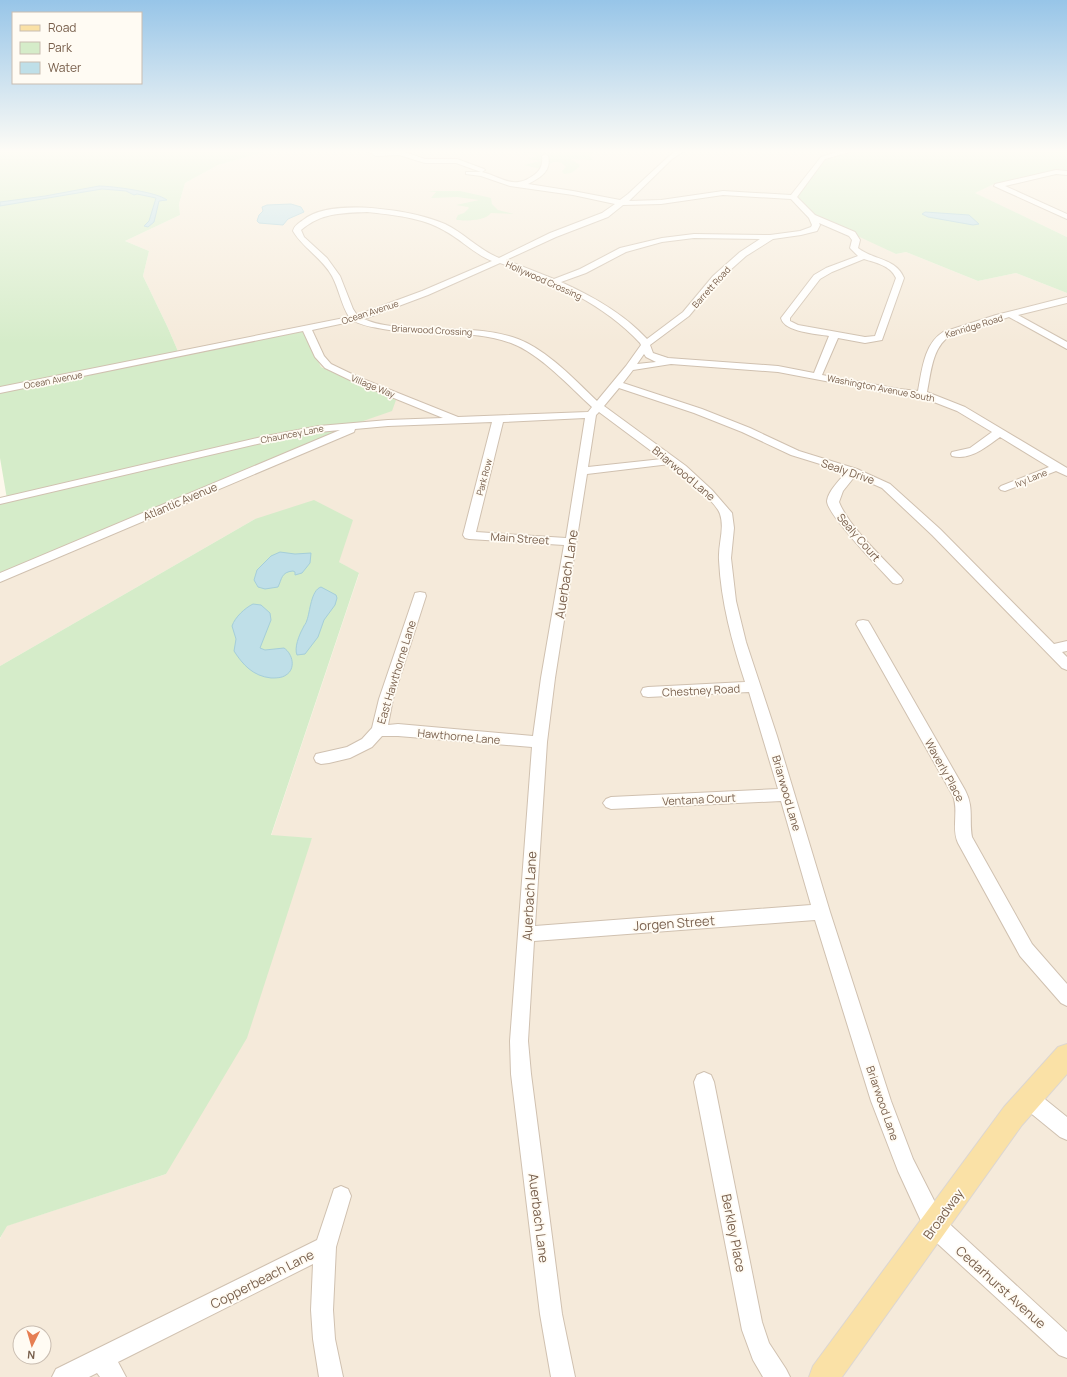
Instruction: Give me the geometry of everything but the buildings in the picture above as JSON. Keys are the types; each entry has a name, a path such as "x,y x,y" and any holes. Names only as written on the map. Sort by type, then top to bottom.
{"main road":[{"name":"Broadway","path":"824,1377 1013,1116 1067,1056"}],"street":[{"name":"Hollywood Crossing","path":"321,215 303,223 298,227 297,231 324,260 336,276 349,309 356,318"},
{"name":"Hollywood Crossing","path":"406,215 443,227 488,256 553,282 603,307 622,320 646,344"},
{"name":"Ocean Avenue","path":"0,390 356,318 425,293 553,235 604,215"},
{"path":"812,217 816,225 814,229"},
{"path":"812,217 842,229 854,237 856,240 854,248 864,256 890,266 896,270 900,278 879,338 865,340 795,327 786,322 785,318 816,277 828,270 864,256"},
{"name":"Barrett Road","path":"594,410 630,368 646,344 686,314 716,278 743,254 771,237 800,233 826,226 842,229"},
{"path":"553,282 583,271 622,250 662,240 694,236 771,237"},
{"name":"Kenridge Road","path":"922,394 934,347 939,338 951,332 1067,300"},
{"path":"1011,315 1067,346"},
{"name":"Briarwood Crossing","path":"356,318 365,322 402,330 468,332 498,336 515,341 531,350 553,366 583,393 594,410"},
{"name":"Village Way","path":"307,328 320,357 328,366 362,382 459,420"},
{"path":"817,376 835,334"},
{"name":"Washington Avenue South","path":"646,344 649,355 660,360 778,369 899,392 922,394 961,409 1067,473"},
{"name":"Washington Avenue South","path":"630,368 675,362"},
{"path":"583,393 617,384"},
{"name":"Sealy Drive","path":"617,384 698,410 795,453 853,471 875,480 893,490 1067,666"},
{"name":"Chauncey Lane","path":"0,501 272,437 320,428 498,419 594,410"},
{"name":"Briarwood Lane","path":"594,410 672,461 708,492 726,513 728,528 725,558 730,601 739,642 787,795 821,912 881,1101 905,1164 934,1226"},
{"name":"Auerbach Lane","path":"563,1377 551,1314 521,1074 519,1041 540,742 548,678 582,471 594,410"},
{"name":"Park Row","path":"469,535 498,419"},
{"name":"Atlantic Avenue","path":"0,578 361,425"},
{"path":"956,454 973,451 1000,432"},
{"path":"582,471 672,461"},
{"name":"Ivy Lane","path":"1005,488 1057,467"},
{"name":"Sealy Court","path":"853,471 834,496 834,506 844,520 898,580"},
{"name":"Main Street","path":"469,535 571,542"},
{"name":"East Hawthorne Lane","path":"321,758 340,756 349,752 369,740 378,731 386,701 420,596"},
{"name":"Waverly Place","path":"863,624 961,795 965,806 962,830 964,838 1026,950 1067,997"},
{"path":"1051,650 1067,646"},
{"name":"Chestney Road","path":"648,692 754,687"},
{"name":"Hawthorne Lane","path":"378,731 398,730 540,742"},
{"name":"Ventana Court","path":"611,803 787,795"},
{"name":"Jorgen Street","path":"527,934 821,912"},
{"name":"Berkley Place","path":"704,1082 752,1328 761,1354 778,1377"},
{"path":"1029,1099 1067,1130"},
{"path":"325,1247 341,1196"},
{"name":"Cedarhurst Avenue","path":"934,1226 1067,1347"},
{"name":"Copperbeach Lane","path":"64,1377 325,1247 322,1310 324,1339 331,1377"},
{"path":"101,1359 114,1377"}],"shaded area":[{"path":"179,215 852,215 852,232 896,254 906,252 978,281 1016,273 1067,293 1067,1377 0,1377 0,1239 6,1226 166,1174 312,838 271,836 359,574 339,562 255,519 0,666 0,575 396,400 321,367 304,331 180,356 143,276 149,251 125,241"},
{"path":"1021,215 1067,215 1067,237"}],"green space":[{"path":"0,215 179,215 125,241 149,251 143,276 180,356 304,330 321,367 396,400 392,411 346,427 0,575 0,501 7,499 0,458"},
{"path":"458,215 489,215 480,219 456,219"},
{"path":"814,215 1022,215 1067,237 1067,293 1016,273 978,281 906,252 896,254"},
{"path":"314,500 353,520 339,562 359,573 271,835 312,838 247,1038 166,1174 7,1226 0,1238 0,666 255,519"}],"water":[{"path":"151,215 156,215 154,222 148,227 144,226 149,221"},
{"path":"259,215 297,215 288,219 283,225 259,223 257,221"},
{"path":"925,215 969,215 979,224 973,225"},
{"path":"280,552 295,554 311,553 310,563 302,573 295,575 295,572 293,571 284,574 278,587 265,589 258,587 254,580 257,570 271,556"},
{"path":"321,587 336,595 337,598 335,605 324,620 318,637 305,654 297,655 297,642 307,621 315,592"},
{"path":"253,604 261,605 270,613 271,620 260,648 265,650 284,648 290,654 292,662 291,669 283,677 271,678 259,675 249,669 234,651 236,639 232,626 235,619"}]}
